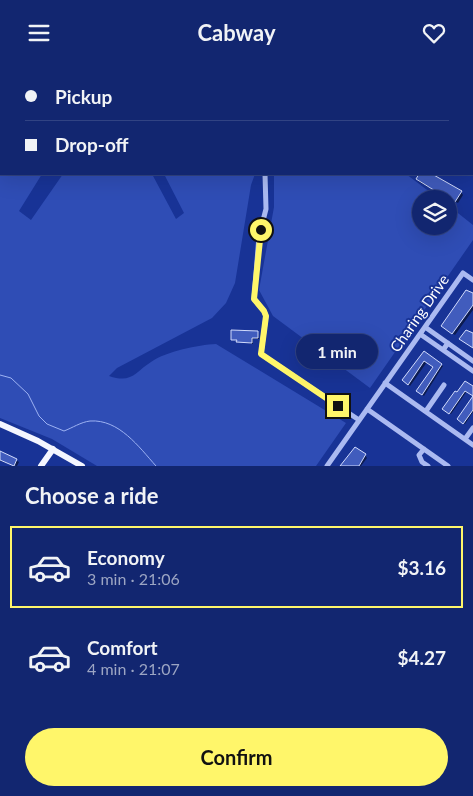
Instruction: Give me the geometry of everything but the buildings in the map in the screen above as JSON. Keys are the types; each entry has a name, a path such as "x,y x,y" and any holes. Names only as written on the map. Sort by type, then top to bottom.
{"main road":[{"path":"0,424 53,449 82,466"},
{"path":"41,466 53,449"}],"street":[{"path":"265,175 266,209 259,236 254,299 266,316 261,354 359,420"},
{"name":"Charing Drive","path":"327,466 463,273 473,280"},
{"path":"425,327 473,361"},
{"path":"420,334 473,371"},
{"path":"443,350 448,343"},
{"path":"385,383 473,445"},
{"path":"426,411 444,385"},
{"path":"367,409 448,466"},
{"path":"465,439 473,428"},
{"path":"424,449 419,455 422,462 428,466"}],"shaded area":[{"path":"0,175 41,175 19,211 31,220 62,175 153,175 176,219 184,213 165,175 255,175 251,185 235,283 226,303 212,318 117,368 109,376 123,379 128,378 165,355 192,347 216,344 346,423 316,466 97,466 52,439 0,418"},
{"path":"274,175 407,175 427,190 412,190 412,235 457,235 457,212 473,225 473,240 370,388 273,316 259,290 274,207"}],"waterway":[{"path":"0,375 11,378 28,394 39,416 47,424 64,431 90,421 110,425 128,436 156,466"}],"route":[{"path":"261,230 258,243 254,299 266,316 261,354 338,406"}]}
